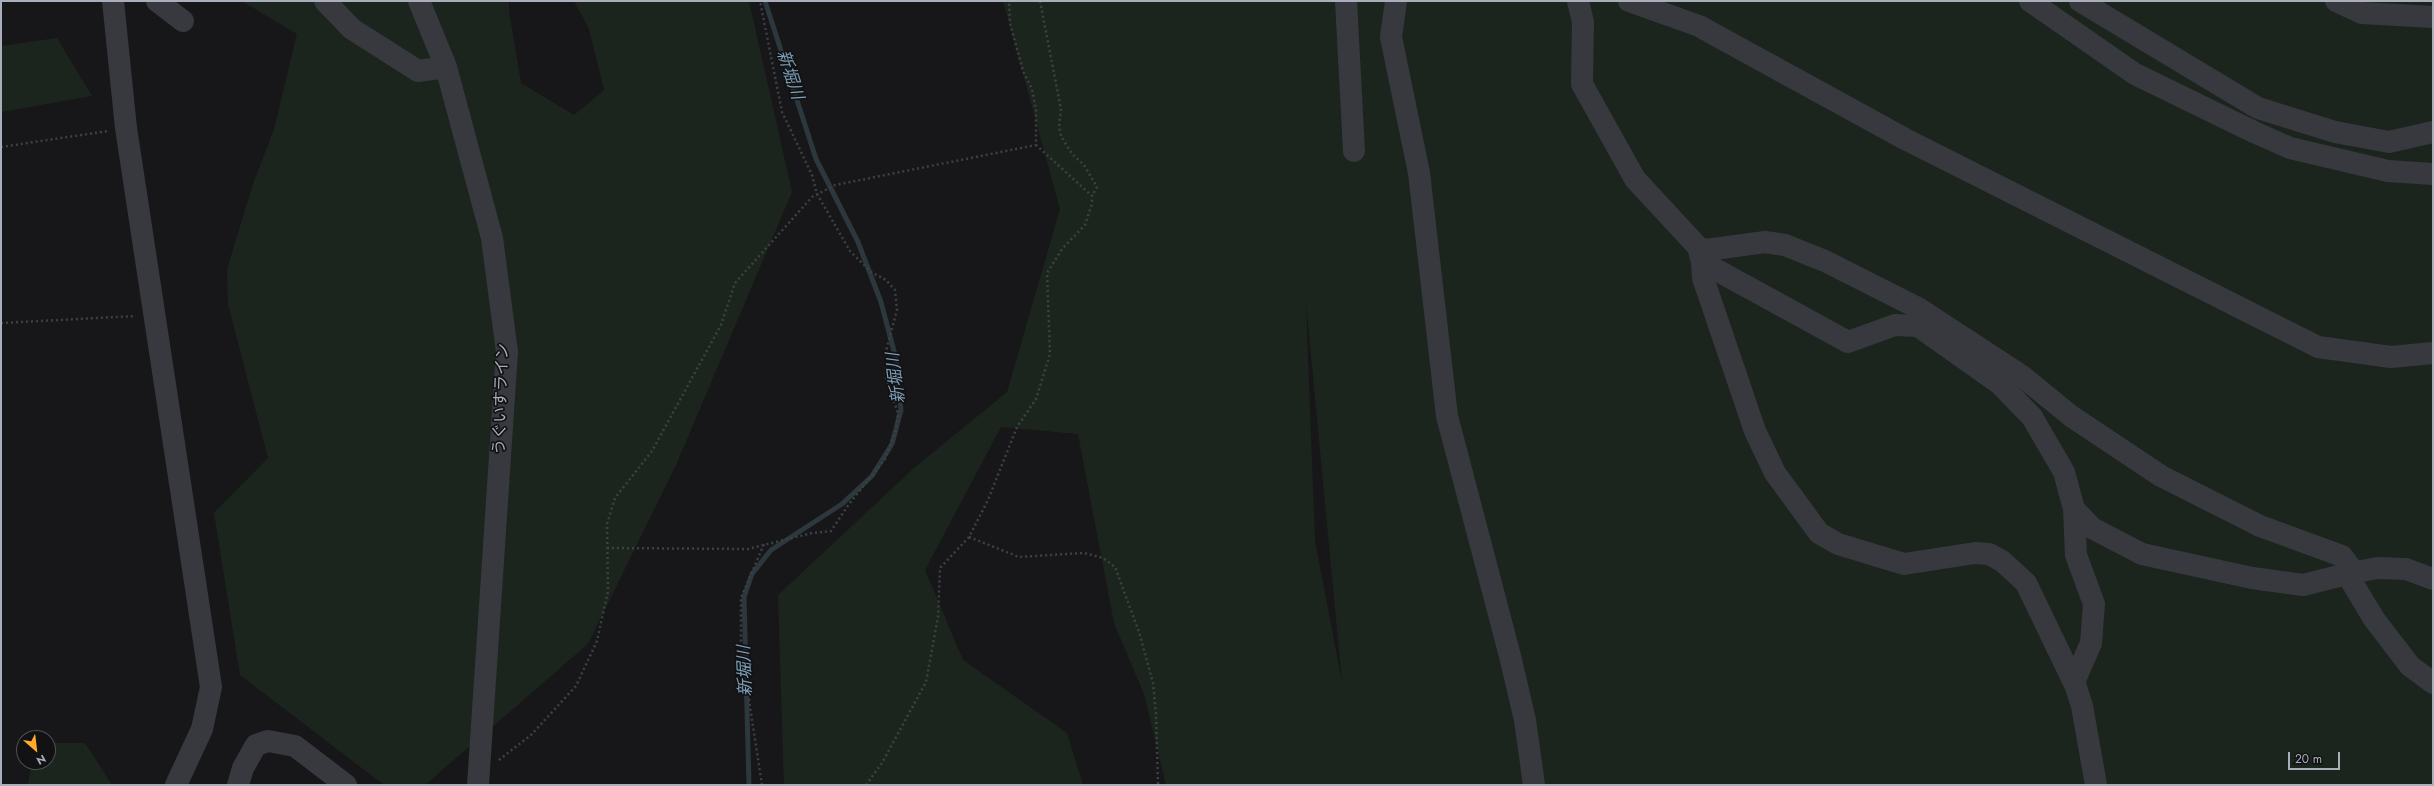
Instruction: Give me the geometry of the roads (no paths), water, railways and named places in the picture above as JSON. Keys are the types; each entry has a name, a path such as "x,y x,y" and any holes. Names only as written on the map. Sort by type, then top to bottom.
{"street":[{"path":"113,1 126,128 211,687 202,729 176,785"},
{"path":"157,1 182,21"},
{"path":"325,1 352,29 418,71 446,67"},
{"name":"うぐいすライン","path":"419,1 446,67 492,238 507,352 478,781"},
{"path":"1346,1 1354,151"},
{"path":"1396,1 1391,37 1419,173 1447,416 1510,656 1525,720 1534,785"},
{"path":"1578,1 1583,22 1582,84 1636,179 1700,254 1848,342 1895,325 1918,326 2000,384 2032,417 2064,472 2074,509 2076,555 2094,604 2091,643 2074,682"},
{"path":"1629,1 1699,26 1905,139 2318,347 2391,357 2433,353"},
{"path":"2030,1 2135,74 2290,148 2388,171 2433,174"},
{"path":"2080,1 2258,108 2335,132 2389,142 2433,132"},
{"path":"2336,1 2362,13 2433,17"},
{"path":"1700,254 1703,250 1765,242 1785,245 1824,261 1918,308 2022,376 2071,416 2161,476 2260,526 2342,556 2374,619 2410,666 2433,683"},
{"path":"1700,254 1703,278 1755,431 1775,473 1819,533 1838,544 1904,564 1975,553 1989,554 2002,561 2026,583 2074,682 2082,706 2096,785"},
{"path":"2074,509 2092,528 2142,554 2252,578 2303,586 2350,573 2377,568 2406,569 2433,579"},
{"path":"238,785 243,768 256,745 268,741 295,746 346,785"}],"waterway":[{"name":"新堀川","path":"749,785 744,597 752,574 771,550 842,504 872,476 892,444 901,410 896,359 881,302 858,242 816,159 765,1"}]}
